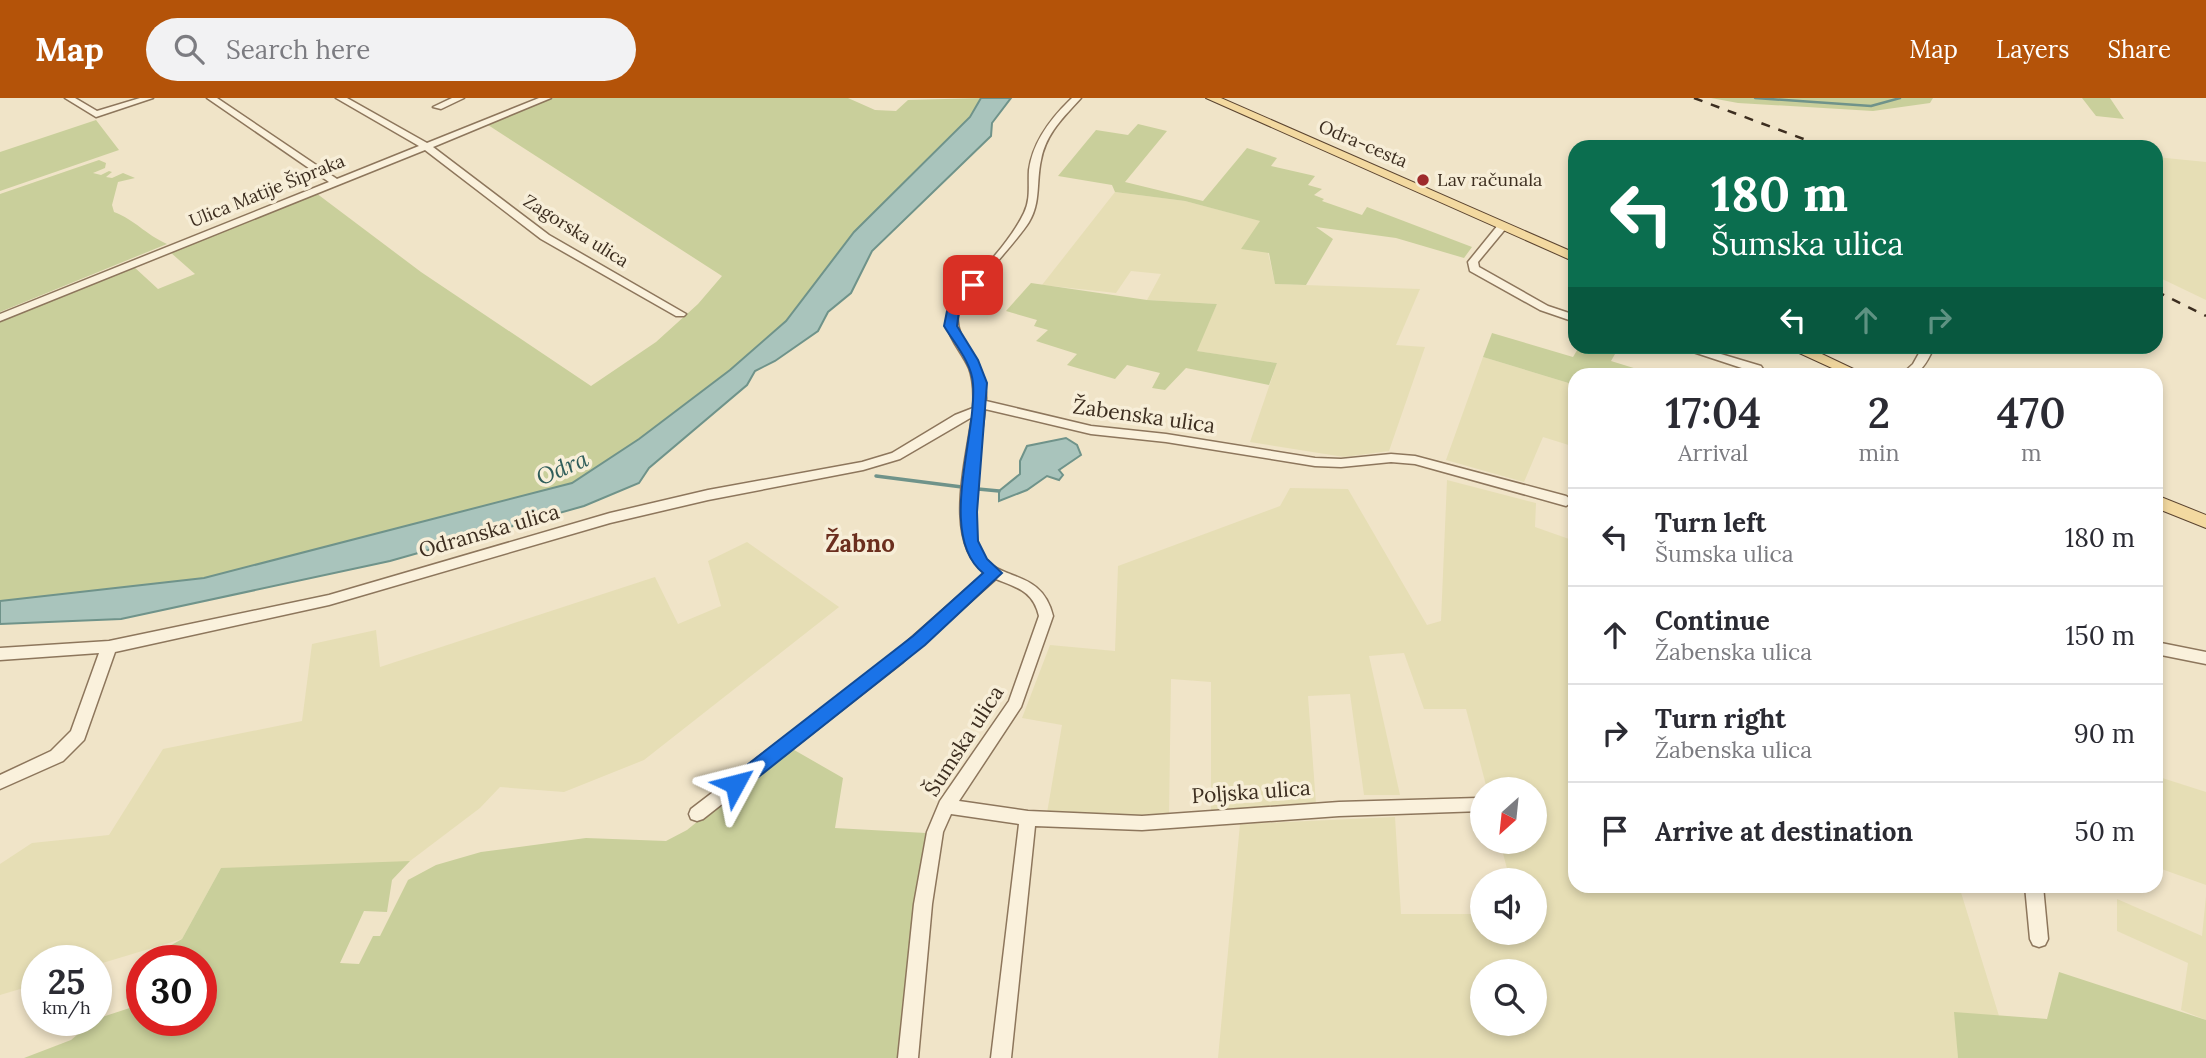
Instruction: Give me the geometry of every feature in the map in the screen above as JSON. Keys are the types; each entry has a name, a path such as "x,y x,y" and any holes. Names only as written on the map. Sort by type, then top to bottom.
{"main road":[{"name":"Odra-cesta","path":"1212,98 1568,255"},
{"path":"1810,354 1843,368"},
{"path":"2163,504 2206,522"}],"street":[{"path":"69,98 96,114 149,98"},
{"path":"211,98 335,182"},
{"path":"345,100 362,98"},
{"path":"438,107 458,98"},
{"name":"Ulica Matije Šipraka","path":"0,318 547,98"},
{"path":"979,407 980,383 975,368 950,326 950,318 958,303 1028,216 1034,194 1037,156 1048,129 1077,98"},
{"name":"Zagorska ulica","path":"345,100 425,146 545,237 680,314"},
{"path":"1502,227 1473,262 1474,269 1544,308 1568,317"},
{"path":"1706,354 1755,368"},
{"name":"Žabenska ulica","path":"979,407 1091,430 1166,438 1315,462 1341,463 1391,458 1415,460 1566,501"},
{"name":"Šumska ulica","path":"908,1058 926,882 935,832 946,806 1016,703 1046,615 1044,602 1032,589 994,573 981,562 970,541 969,512 979,407"},
{"name":"Odranska ulica","path":"0,654 109,647 329,600 622,515 708,495 863,466 896,456 979,407"},
{"path":"697,814 898,658 994,573"},
{"path":"0,782 57,756 78,735 109,647"},
{"path":"2163,649 2206,658"},
{"name":"Poljska ulica","path":"946,806 1028,818 1142,823 1339,809 1470,805"},
{"path":"1001,1058 1028,818"},
{"path":"2035,893 2039,939"}],"shaded area":[{"path":"2163,158 2206,162 2206,300 2163,279"},
{"path":"1115,192 1185,201 1261,221 1275,284 1420,289 1396,345 1425,347 1389,451 1344,457 1250,442 1277,363 1196,351 1217,304 1147,300 1161,274 1131,271 1116,293 1042,285"},
{"path":"1483,357 1568,383 1568,445 1543,437 1524,482 1446,460"},
{"path":"1447,480 1536,503 1535,527 1568,539 1568,893 1961,893 1999,1016 1955,1013 1958,1058 1218,1058 1240,824 1395,817 1401,914 1470,914 1470,945 1547,945 1547,868 1507,868 1503,854 1547,854 1547,777 1484,777 1466,709 1424,709 1404,653 1369,656 1400,795 1364,795 1350,694 1308,696 1316,804 1211,812 1211,682 1171,679 1169,816 1047,813 1062,725 1022,718 1050,645 1115,651 1118,566 1280,506 1290,488 1348,489 1427,625 1441,621"},
{"path":"747,542 839,607 644,760 564,792 500,787 480,808 410,861 344,873 221,868 182,939 162,945 126,945 126,956 112,960 112,945 21,945 21,989 0,995 0,864 32,843 109,835 163,749 302,721 312,644 376,630 380,667 655,577 678,624 721,606 708,561"},
{"path":"2163,778 2206,792 2206,885 2163,870"},
{"path":"2206,896 2206,1020 2181,1010 2188,963 2117,931 2117,899 2202,936"}],"green space":[{"path":"553,98 848,98 875,110 896,111 908,100 981,98 971,117 854,233 786,321 730,370 639,439 572,483 204,578 0,601 0,320 133,266 158,289 195,274 170,252 316,193 421,272 591,386 656,342 698,304 722,276 488,125"},
{"path":"1711,98 1933,98 1930,103 1873,111 1738,103"},
{"path":"2082,98 2110,98 2124,119 2096,116"},
{"path":"96,120 119,150 0,191 0,152"},
{"path":"1138,124 1167,131 1125,182 1203,201 1247,148 1277,158 1271,166 1315,176 1308,185 1322,189 1314,195 1324,199 1322,201 1362,215 1367,207 1472,247 1464,258 1396,238 1316,227 1333,239 1306,285 1275,284 1269,253 1241,249 1260,221 1185,201 1115,192 1112,185 1058,176 1096,130 1128,135"},
{"path":"99,160 106,163 105,168 93,173 101,175 109,171 112,172 106,177 112,178 123,173 135,178 118,182 112,205 114,212 167,244 0,312 0,194"},
{"path":"1031,283 1147,300 1217,304 1197,351 1277,363 1269,385 1186,368 1165,390 1152,388 1160,373 1127,365 1115,379 1067,365 1077,354 1036,341 1048,330 1034,326 1037,320 1006,311"},
{"path":"1492,333 1573,357 1575,354 1615,354 1611,361 1634,368 1568,368 1568,383 1483,357"},
{"path":"789,747 843,778 835,828 926,833 900,1058 24,1058 76,1036 112,1036 112,1014 126,1009 126,1036 217,1036 217,945 171,945 182,939 221,868 410,861 392,880 387,912 364,911 340,963 359,964 373,936 380,936 408,880 436,865 481,852 586,838 666,841 687,830"},
{"path":"2059,972 2206,1020 2206,1058 1958,1058 1954,1012 2047,1019"}],"water":[{"path":"981,98 1011,98 992,123 991,136 872,251 851,293 828,312 818,331 775,361 755,371 747,385 649,468 639,483 584,506 390,561 121,619 0,624 0,601 204,578 572,483 639,439 730,370 786,321 854,232 970,117"},
{"path":"1066,438 1077,445 1081,455 1059,470 1063,475 1059,480 1047,476 1027,490 999,501 999,491 1020,474 1020,461 1027,446"}],"waterway":[{"path":"1755,98 1871,106 1900,98"},
{"path":"876,476 962,487"},
{"path":"978,489 999,491"}],"railway":[{"path":"1694,98 1806,140"},
{"path":"2163,294 2206,316"}],"place":[{"name":"Lav računala","path":"1423,180"}],"district":[{"name":"Žabno","path":"860,544"}],"route":[{"path":"735,784 940,624 994,573 981,562 970,541 969,512 980,383 972,360 950,326 953,311 973,285"}],"water label":[{"name":"Odra","path":"562,468"}]}
